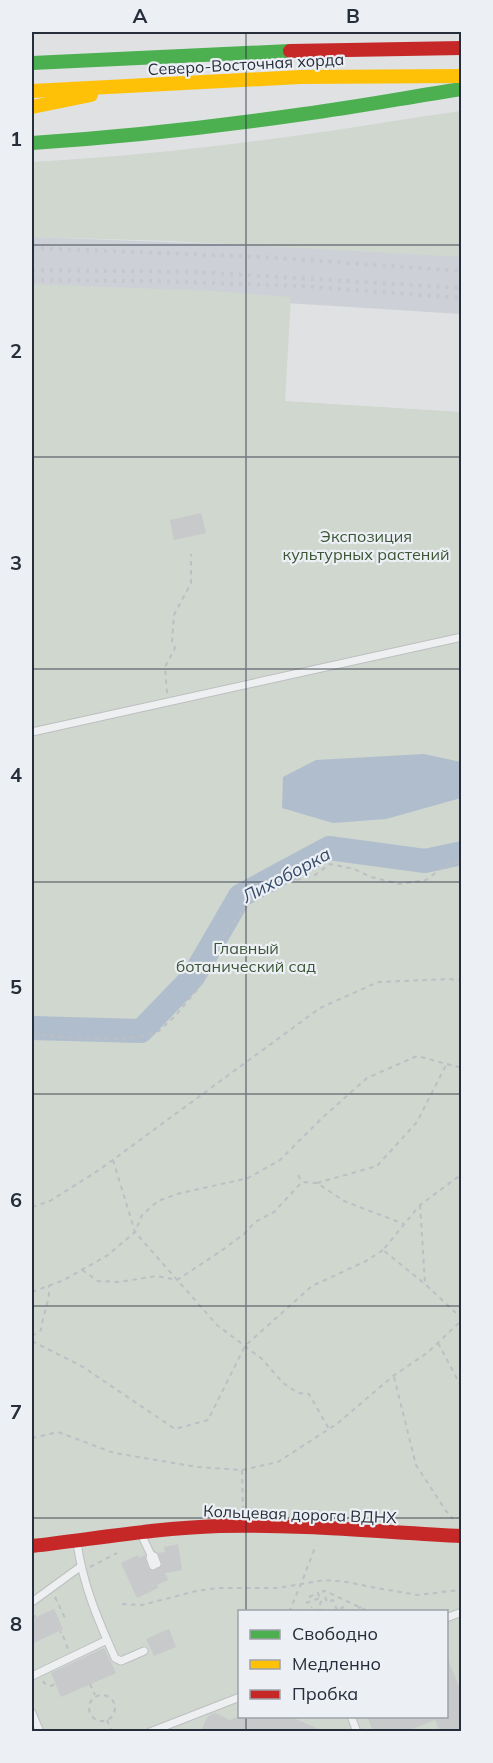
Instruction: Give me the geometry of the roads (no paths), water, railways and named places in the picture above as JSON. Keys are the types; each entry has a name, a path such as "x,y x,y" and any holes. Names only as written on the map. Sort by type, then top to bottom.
{"main road":[{"name":"Северо-Восточная хорда","path":"32,63 322,49 462,48"},
{"path":"32,55 100,61"},
{"name":"Северо-Восточная хорда","path":"32,91 318,77 462,76"},
{"path":"32,107 135,86"},
{"path":"32,143 107,138 241,123 462,89"},
{"name":"Кольцевая дорога ВДНХ","path":"32,1546 219,1526 459,1530"}],"lane":[{"path":"32,732 462,637"},
{"path":"141,1533 155,1565"},
{"path":"77,1541 81,1569 92,1608 115,1658 121,1661 144,1651"},
{"path":"32,1602 81,1569"},
{"path":"448,1618 462,1612"},
{"path":"32,1676 107,1640"},
{"path":"150,1731 238,1698"},
{"path":"32,1713 40,1731"}],"water":[{"path":"424,754 461,762 461,798 386,819 333,823 282,808 283,777 316,760"}],"waterway":[{"name":"Лихоборка","path":"32,1028 141,1031 193,977 240,896 329,848 425,861 462,853"}],"railway":[{"path":"32,248 263,257 462,271"},
{"path":"32,270 197,272 462,288"},
{"path":"32,280 299,286 462,298"}],"park label":[{"name":"Экспозиция культурных растений","path":"366,545"},
{"name":"Главный ботанический сад","path":"246,957"}]}
